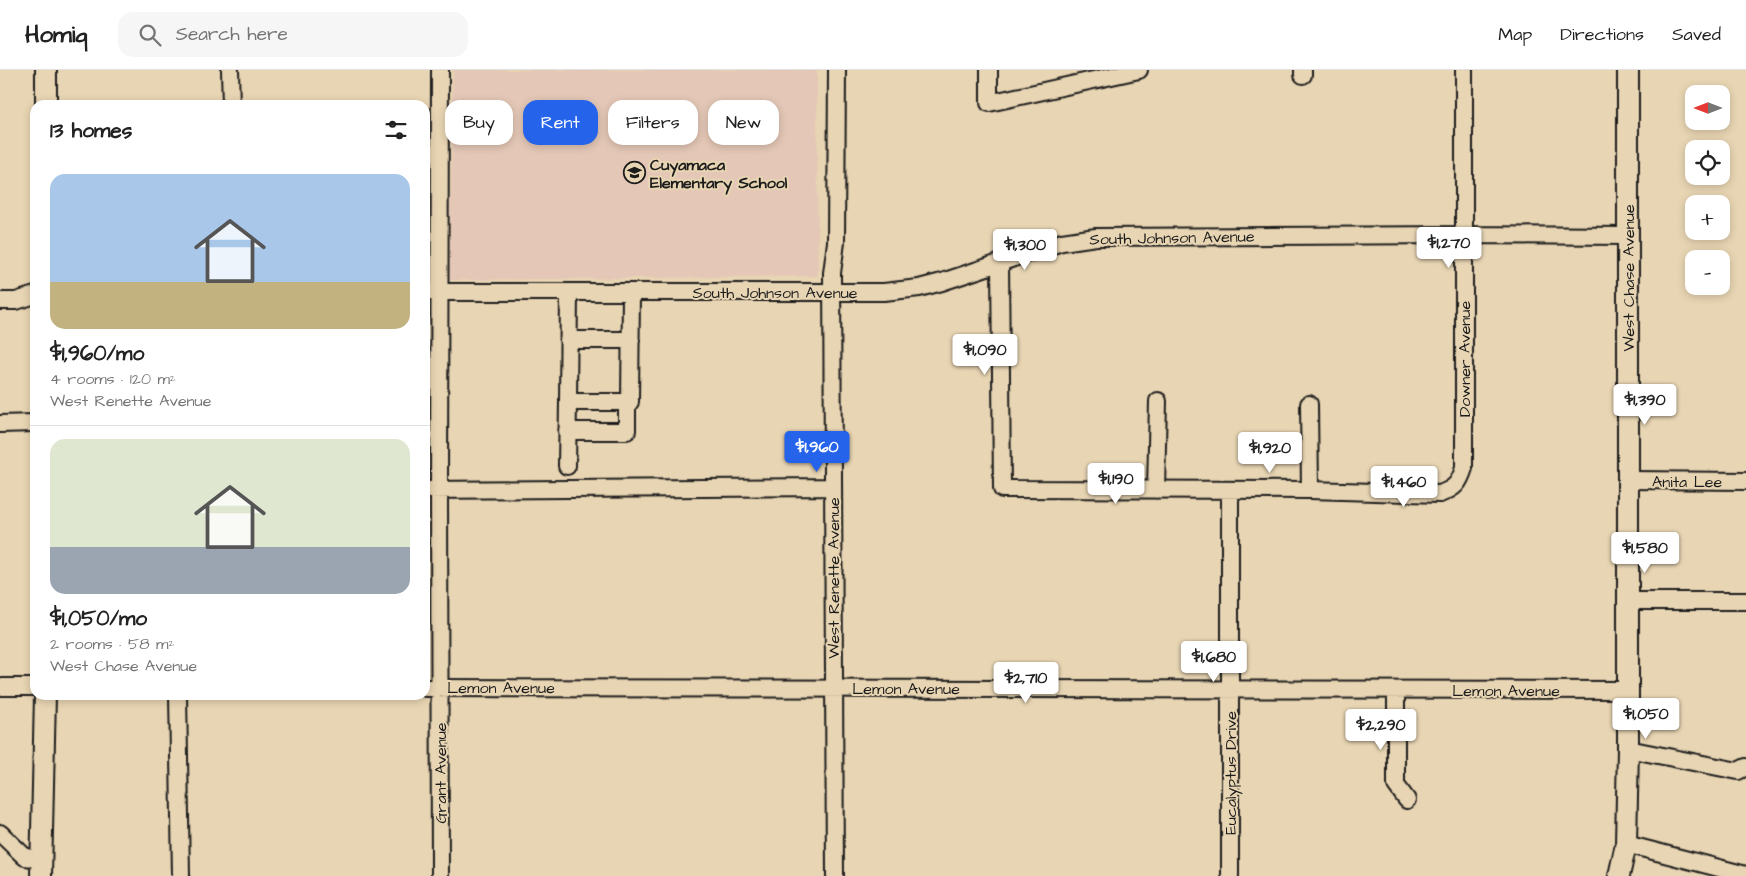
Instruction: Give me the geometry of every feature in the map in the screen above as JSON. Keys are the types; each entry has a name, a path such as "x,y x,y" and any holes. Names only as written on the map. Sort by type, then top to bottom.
{"main road":[{"path":"46,70 46,100"},
{"name":"West Chase Avenue","path":"1619,876 1626,844 1628,749 1628,70"},
{"path":"41,868 45,700"}],"street":[{"path":"230,70 231,100"},
{"name":"Grant Avenue","path":"440,70 432,292 432,688 440,876"},
{"name":"West Renette Avenue","path":"834,876 832,273 836,242 837,70"},
{"path":"989,70 989,103 1140,70"},
{"name":"Downer Avenue","path":"1310,490 1440,494 1453,488 1464,468 1464,70"},
{"name":"South Johnson Avenue","path":"432,292 884,292 919,288 1062,242 1096,237 1465,234 1628,236"},
{"path":"1000,262 1002,489 1310,490 1309,404"},
{"path":"567,466 569,292"},
{"path":"568,402 630,402 631,292"},
{"path":"0,301 16,301 30,297"},
{"path":"568,340 631,340"},
{"path":"567,431 627,431 627,402"},
{"path":"1156,490 1158,402"},
{"path":"0,424 30,423"},
{"name":"Anita Lee","path":"1628,480 1746,481"},
{"path":"432,490 833,487"},
{"name":"Eucalyptus Drive","path":"1230,490 1230,876"},
{"path":"1628,600 1746,600"},
{"path":"0,688 30,688"},
{"name":"Lemon Avenue","path":"432,688 1628,690"},
{"path":"1396,690 1396,784 1407,800"},
{"path":"178,700 181,876"},
{"path":"1628,749 1738,771 1746,767"},
{"path":"0,833 41,868"},
{"path":"1626,844 1746,875"}],"shaded area":[{"name":"Cuyamaca Elementary School","path":"453,70 817,70 818,276 449,280 452,145 513,145 513,100 452,100"}],"place":[{"name":"Cuyamaca Elementary School","path":"634,173"}]}
